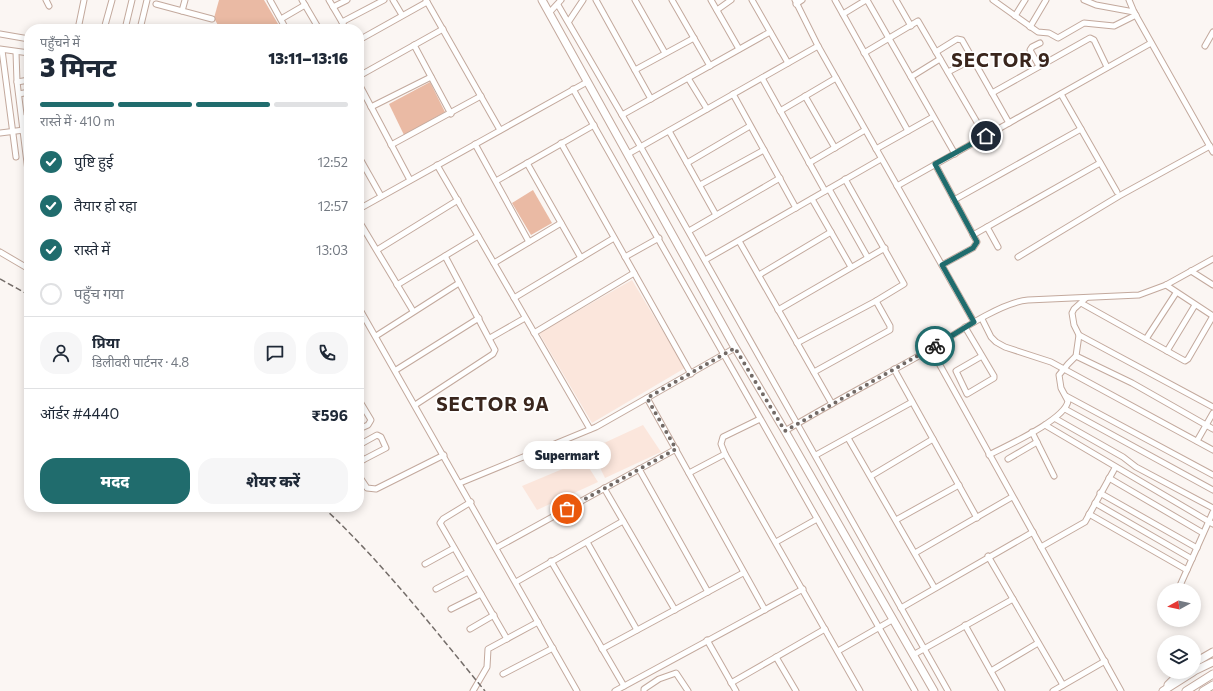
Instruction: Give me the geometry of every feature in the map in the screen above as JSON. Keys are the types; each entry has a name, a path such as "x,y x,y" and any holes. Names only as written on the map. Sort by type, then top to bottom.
{"street":[{"path":"46,0 49,6"},
{"path":"79,24 84,0"},
{"path":"105,24 112,0"},
{"path":"126,24 132,0"},
{"path":"141,24 147,0"},
{"path":"182,11 185,0"},
{"path":"270,0 284,24"},
{"path":"302,0 316,24"},
{"path":"329,0 342,22 384,0"},
{"path":"333,7 347,0"},
{"path":"394,0 402,16"},
{"path":"542,0 735,348 785,431 934,691"},
{"path":"569,21 583,0"},
{"path":"596,0 651,99"},
{"path":"635,0 665,53"},
{"path":"672,0 710,66"},
{"path":"711,0 739,49"},
{"path":"717,10 732,0"},
{"path":"752,0 788,63"},
{"path":"802,0 796,2 818,46 974,322"},
{"path":"835,0 908,131"},
{"path":"843,14 866,0 954,154"},
{"path":"896,0 911,26"},
{"path":"993,0 1040,33 1049,34 1060,38 1084,24 1114,26 1134,12"},
{"path":"1015,16 1025,0"},
{"path":"1030,27 1046,0"},
{"path":"1084,0 1096,5 1134,12"},
{"path":"1129,0 1151,43 1213,152"},
{"path":"1134,12 1135,0"},
{"path":"364,37 427,1 500,130"},
{"path":"549,13 560,3 948,691"},
{"path":"156,4 212,19"},
{"path":"281,19 305,5"},
{"path":"864,53 889,40 918,21 986,136"},
{"path":"364,73 443,29"},
{"path":"622,115 770,32"},
{"path":"1205,46 1213,32"},
{"path":"0,34 24,38"},
{"path":"635,70 694,38"},
{"path":"992,93 1090,38 1094,40 1108,67"},
{"path":"936,52 959,39 962,40 1009,123"},
{"path":"1038,66 1030,50 1032,47 1040,43"},
{"path":"897,186 1151,43"},
{"path":"414,45 451,114"},
{"path":"628,154 818,46"},
{"path":"16,157 1,49 24,53"},
{"path":"0,133 24,130 17,82 16,52"},
{"path":"911,77 940,59"},
{"path":"948,72 973,59"},
{"path":"371,107 430,77"},
{"path":"688,78 707,109"},
{"path":"762,78 809,163 868,258"},
{"path":"780,111 836,78"},
{"path":"17,82 24,81"},
{"path":"364,206 587,82"},
{"path":"574,89 915,691"},
{"path":"19,94 24,93"},
{"path":"364,94 410,180"},
{"path":"733,94 796,208"},
{"path":"1061,94 1117,192"},
{"path":"391,145 451,114 481,96"},
{"path":"805,96 835,148"},
{"path":"876,149 933,117"},
{"path":"496,181 594,125"},
{"path":"687,163 750,126"},
{"path":"954,200 1081,129"},
{"path":"669,130 716,215"},
{"path":"809,163 866,130"},
{"path":"475,144 529,242"},
{"path":"561,144 691,374"},
{"path":"1018,257 1119,196 1210,146"},
{"path":"700,186 764,150"},
{"path":"705,260 882,159"},
{"path":"527,163 581,258"},
{"path":"973,235 1100,163"},
{"path":"935,164 977,242 976,245 942,265"},
{"path":"437,165 590,429"},
{"path":"364,166 381,196"},
{"path":"689,231 780,178"},
{"path":"797,343 876,301 904,284 845,179"},
{"path":"812,199 852,267"},
{"path":"377,250 458,200"},
{"path":"494,263 561,223"},
{"path":"987,227 998,247"},
{"path":"364,229 413,311"},
{"path":"758,275 831,232"},
{"path":"397,285 478,236"},
{"path":"514,298 614,238"},
{"path":"625,257 659,238"},
{"path":"739,241 832,404"},
{"path":"778,310 885,248"},
{"path":"0,252 24,266"},
{"path":"415,405 493,354 495,350 490,338 445,256"},
{"path":"785,431 974,322 1020,301 1139,295 1166,285 1213,259"},
{"path":"1191,271 1213,285"},
{"path":"534,333 634,273"},
{"path":"376,336 459,283"},
{"path":"1081,303 1183,360 1187,360 1213,316 1166,285"},
{"path":"1146,339 1176,293"},
{"path":"989,455 1056,418 1065,408 1068,401 1059,381 1059,375 1076,356 1079,336 1074,325 1072,313 1074,309 1086,298"},
{"path":"814,372 890,330 890,326 876,301"},
{"path":"1167,351 1195,305"},
{"path":"364,316 396,370 577,691"},
{"path":"396,370 479,318"},
{"path":"490,338 526,318"},
{"path":"982,319 996,342 1005,347 1043,358 1064,368 1213,450"},
{"path":"958,399 994,378 965,327"},
{"path":"1079,336 1213,407"},
{"path":"460,483 590,429 691,374 735,348"},
{"path":"931,348 1012,497 1121,691"},
{"path":"967,394 956,371 982,356"},
{"path":"1076,356 1132,383 1213,429"},
{"path":"894,369 978,518"},
{"path":"1066,396 1213,475"},
{"path":"647,398 743,573 765,610"},
{"path":"816,455 912,402"},
{"path":"364,408 371,420 368,425 364,427"},
{"path":"1065,408 1213,490"},
{"path":"1197,441 1213,413"},
{"path":"1056,418 1123,457 1136,467 1213,508"},
{"path":"760,419 723,438 721,444 725,454 838,651 858,690"},
{"path":"1044,425 1115,468 1211,522"},
{"path":"1032,432 1054,476"},
{"path":"364,442 377,435 381,437 385,445 384,450 364,460"},
{"path":"848,438 934,587"},
{"path":"871,476 933,439"},
{"path":"1008,459 1037,442"},
{"path":"496,548 676,449"},
{"path":"689,473 725,454"},
{"path":"364,484 367,488 376,489 444,455"},
{"path":"1041,547 1082,525 1115,468"},
{"path":"638,469 708,592"},
{"path":"1109,478 1203,533"},
{"path":"896,520 959,485"},
{"path":"604,488 675,610"},
{"path":"1100,493 1197,548"},
{"path":"915,553 1012,497"},
{"path":"471,502 441,521 441,526 507,639"},
{"path":"1095,504 1192,559"},
{"path":"1181,583 1203,533 1211,522 1213,512"},
{"path":"1089,514 1187,570"},
{"path":"776,542 817,519"},
{"path":"516,582 623,521"},
{"path":"901,608 934,587 1032,532"},
{"path":"587,542 637,630"},
{"path":"425,564 454,548"},
{"path":"988,556 1063,686"},
{"path":"551,561 624,686"},
{"path":"436,589 468,572"},
{"path":"602,650 743,573"},
{"path":"615,691 803,589"},
{"path":"451,609 481,594"},
{"path":"913,655 965,624 1013,599"},
{"path":"470,628 494,615"},
{"path":"838,651 892,620"},
{"path":"473,691 487,666 487,650 538,622"},
{"path":"965,624 1002,691"},
{"path":"731,683 825,629"},
{"path":"707,640 736,691"},
{"path":"991,671 1038,643"},
{"path":"504,674 553,648"},
{"path":"1201,659 1213,652"},
{"path":"776,657 796,691"},
{"path":"1053,691 1105,661"},
{"path":"1201,668 1213,662"},
{"path":"653,670 659,679"},
{"path":"644,691 647,687 659,679 676,673 688,691"},
{"path":"1188,690 1213,674"},
{"path":"1163,691 1177,679"},
{"path":"1203,691 1213,685"}],"shaded area":[{"path":"219,0 264,0 278,24 217,24 214,18"},
{"path":"430,82 445,112 404,135 389,104"},
{"path":"533,190 552,223 531,235 512,203"},
{"path":"632,280 685,368 592,423 539,333"},
{"path":"643,425 661,452 605,478 591,449"},
{"path":"584,460 598,482 537,510 522,486"}],"railway":[{"path":"0,279 24,292"},
{"path":"328,512 387,573 485,691"}],"way so far":[{"path":"567,509 676,449 647,398 735,348 785,431 935,346"}],"place":[{"name":"Supermart","path":"567,509"}],"district":[{"name":"SECTOR 9","path":"1001,60"},
{"name":"SECTOR 9A","path":"493,404"}],"route":[{"path":"935,346 974,322 942,265 973,248 977,242 935,164 986,136"}]}
